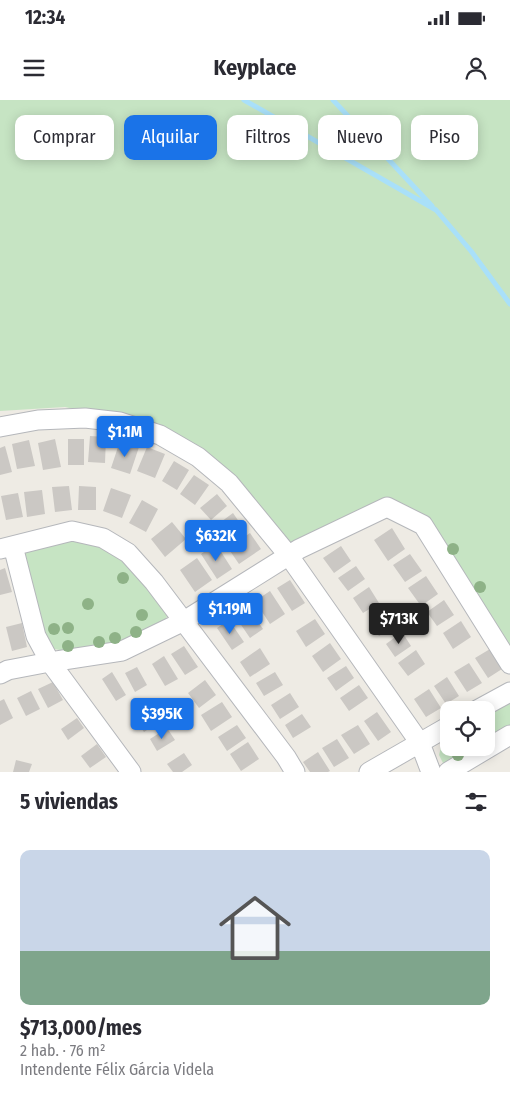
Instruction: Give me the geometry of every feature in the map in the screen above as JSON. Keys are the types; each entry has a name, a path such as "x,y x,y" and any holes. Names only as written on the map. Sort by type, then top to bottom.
{"street":[{"path":"0,427 38,420 86,418 120,422 160,435 198,457 229,483 289,556 420,743 431,772"},
{"path":"0,674 8,670 50,662 122,651 184,621 299,549 387,506 422,525 510,664"},
{"path":"131,772 50,662 36,636 6,548 72,531 103,538 128,553 154,582 184,621 286,757 295,772"},
{"path":"494,701 510,692"},
{"path":"369,772 440,731"},
{"path":"448,772 510,735"}],"green space":[{"path":"0,100 510,100 510,651 402,510 291,543 278,536 244,493 133,423 65,407 0,411"},
{"path":"67,537 121,552 169,610 165,622 125,640 65,651 54,649 43,635 23,552"},
{"path":"510,702 510,729 495,738 495,711"},
{"path":"440,751 440,756 468,756 454,765 443,763 439,755"}],"building":[{"path":"90,436 106,437 105,463 88,462"},
{"path":"55,439 61,467 43,470 38,443"},
{"path":"68,439 84,439 84,465 68,465"},
{"path":"29,440 35,466 17,469 12,444"},
{"path":"120,441 139,447 130,474 111,468"},
{"path":"5,446 12,472 0,475 0,448"},
{"path":"147,447 165,454 155,478 137,471"},
{"path":"174,461 189,470 177,490 162,481"},
{"path":"194,475 209,485 195,505 180,494"},
{"path":"69,486 72,510 55,512 52,487"},
{"path":"79,486 96,487 96,510 78,510"},
{"path":"111,488 131,495 122,518 103,511"},
{"path":"42,490 45,514 27,517 24,492"},
{"path":"18,493 23,517 6,520 1,496"},
{"path":"217,494 227,506 211,520 200,508"},
{"path":"142,500 158,509 146,532 129,523"},
{"path":"233,513 244,529 225,543 214,527"},
{"path":"172,522 186,539 165,557 151,539"},
{"path":"392,528 405,549 388,561 374,540"},
{"path":"250,533 261,549 239,564 228,548"},
{"path":"216,544 232,569 217,579 201,554"},
{"path":"341,546 351,561 334,573 323,558"},
{"path":"410,554 422,571 405,582 393,565"},
{"path":"197,558 212,580 195,592 180,570"},
{"path":"356,566 365,579 348,591 338,578"},
{"path":"5,568 12,592 0,595 0,570"},
{"path":"426,576 438,594 421,606 408,588"},
{"path":"290,580 305,603 292,611 277,588"},
{"path":"369,587 379,603 363,613 353,598"},
{"path":"270,591 285,614 270,624 255,601"},
{"path":"444,600 454,615 437,626 427,612"},
{"path":"248,607 263,629 250,638 235,616"},
{"path":"386,610 396,625 379,636 369,621"},
{"path":"315,619 325,634 306,647 296,631"},
{"path":"229,620 244,642 232,650 217,628"},
{"path":"461,621 471,637 453,649 443,633"},
{"path":"22,623 27,647 12,651 6,627"},
{"path":"402,632 411,646 395,657 386,644"},
{"path":"330,643 341,659 323,672 312,656"},
{"path":"184,646 198,667 185,675 171,654"},
{"path":"260,648 270,664 250,677 240,662"},
{"path":"490,649 502,669 488,678 475,658"},
{"path":"416,650 425,664 408,676 398,663"},
{"path":"164,656 178,679 165,686 152,664"},
{"path":"469,663 482,683 467,692 454,672"},
{"path":"346,666 354,678 336,691 327,678"},
{"path":"137,667 147,685 135,692 125,673"},
{"path":"112,672 126,695 116,701 102,679"},
{"path":"275,672 283,685 264,696 256,683"},
{"path":"447,677 459,696 451,701 444,701 434,686"},
{"path":"205,680 216,695 199,708 188,693"},
{"path":"53,682 63,700 48,708 38,689"},
{"path":"359,685 368,698 349,711 340,698"},
{"path":"429,689 440,709 426,717 414,699"},
{"path":"31,691 40,709 26,716 17,698"},
{"path":"290,693 299,707 280,719 271,705"},
{"path":"4,699 13,718 0,725 0,701"},
{"path":"222,702 232,717 211,731 201,715"},
{"path":"154,707 162,720 144,732 135,719"},
{"path":"377,712 391,732 378,741 364,721"},
{"path":"302,714 311,727 293,738 285,725"},
{"path":"77,718 84,728 68,740 61,729"},
{"path":"237,725 246,738 227,751 218,737"},
{"path":"358,725 370,744 354,754 341,735"},
{"path":"167,728 175,740 157,751 150,739"},
{"path":"337,739 349,758 334,767 322,748"},
{"path":"248,742 259,759 241,771 230,754"},
{"path":"97,744 106,757 90,768 81,756"},
{"path":"318,752 330,771 310,772 303,762"},
{"path":"184,753 192,765 182,772 173,772 167,764"},
{"path":"16,760 32,764 29,772 13,772"}],"waterway":[{"path":"244,100 436,210 471,251 510,304"},
{"path":"333,100 432,206"}]}
